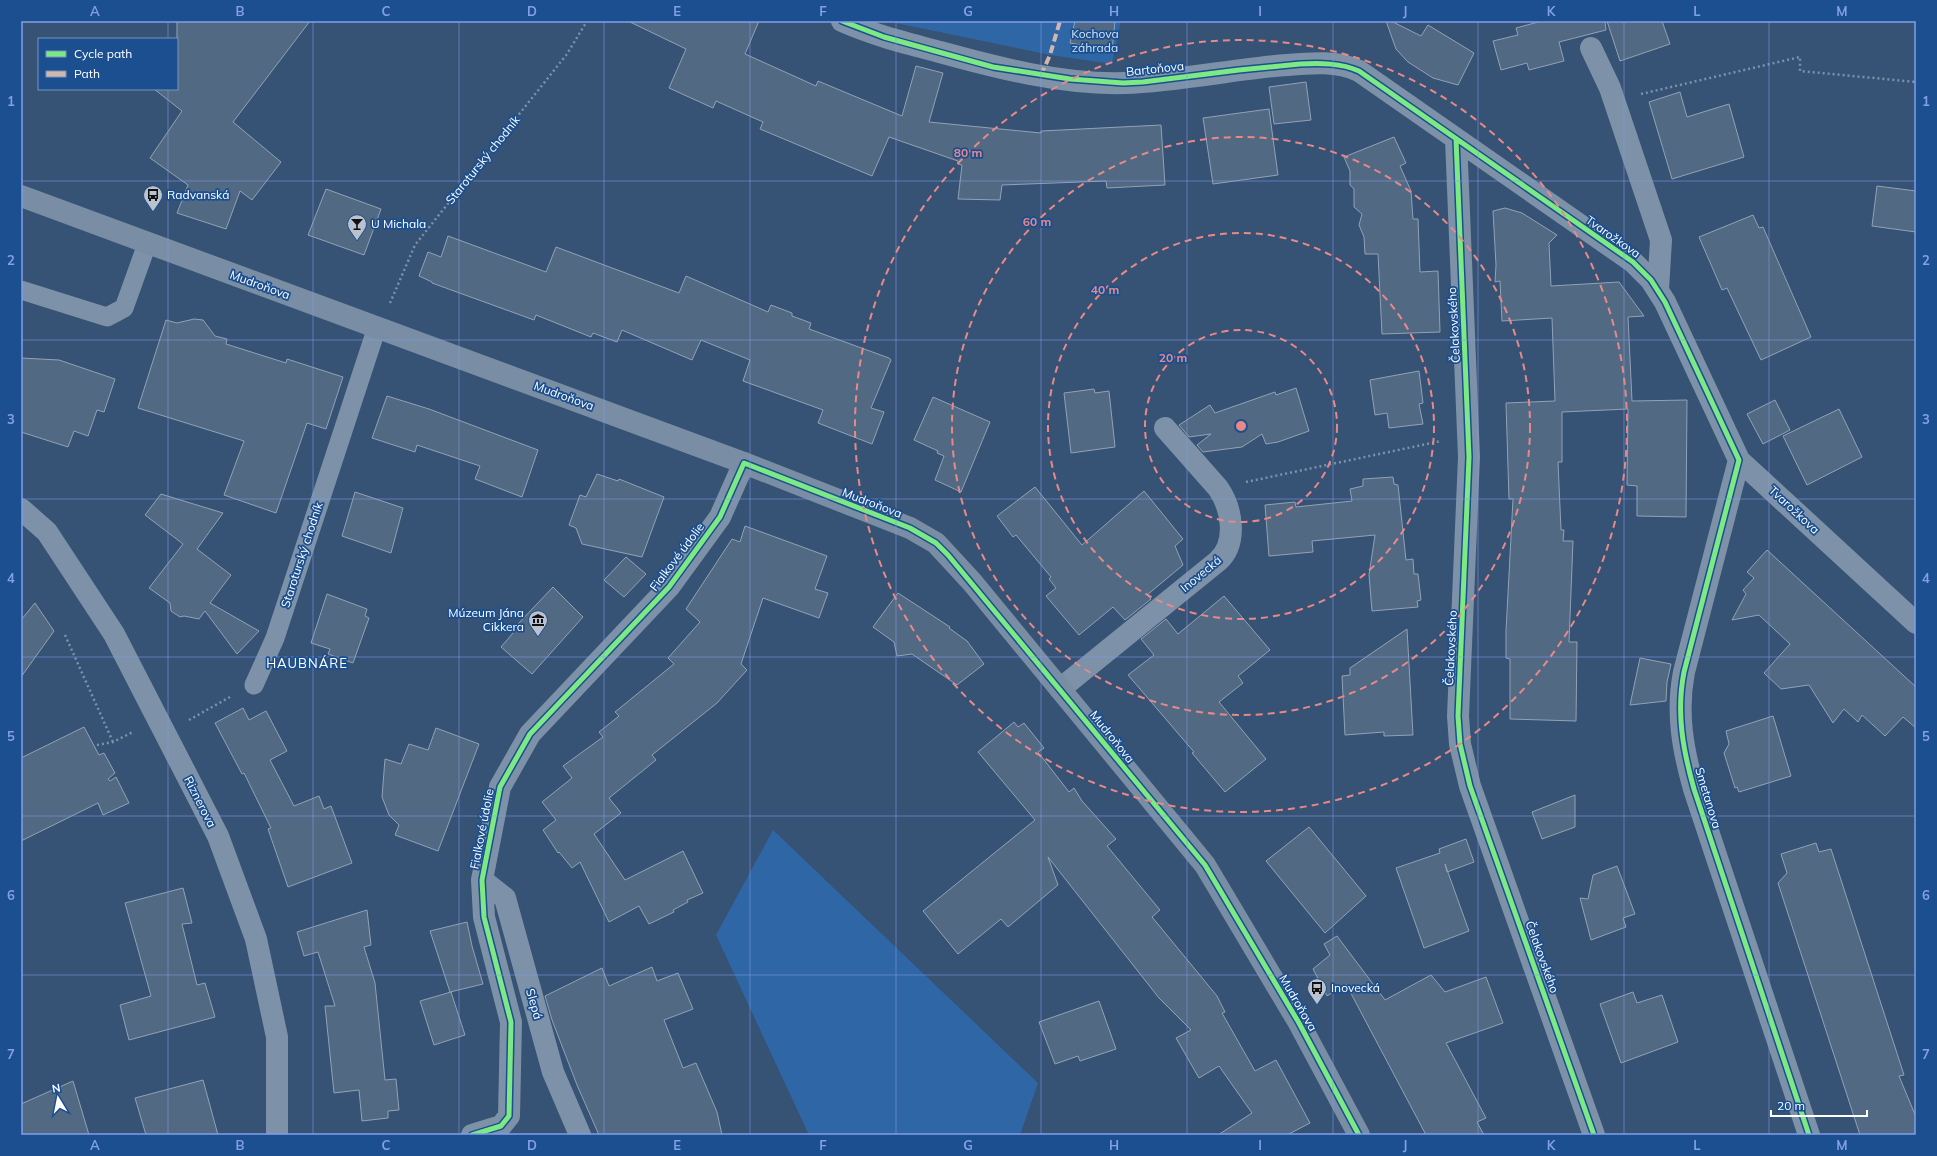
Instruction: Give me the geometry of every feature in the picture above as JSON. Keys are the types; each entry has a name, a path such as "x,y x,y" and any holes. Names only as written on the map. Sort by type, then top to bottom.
{"street":[{"name":"Bartoňova","path":"842,21 884,37 993,67 1070,79 1124,83 1300,64 1328,64 1349,67 1359,71 1456,139"},
{"name":"Tvarožkova","path":"1590,48 1610,88 1660,240 1658,290"},
{"name":"Tvarožkova","path":"1456,139 1633,262 1647,275 1658,290 1739,460 1916,623"},
{"name":"Čelakovského","path":"1456,139 1469,457 1459,686 1460,744 1470,786 1594,1135"},
{"name":"Mudroňova","path":"21,196 147,244 377,327 744,463 910,528 936,543 972,582 1205,866 1299,1023 1359,1135"},
{"name":"Inovecká","path":"1060,689 1224,556 1230,545 1231,530 1226,502 1218,488 1165,428"},
{"name":"Smetanova","path":"1739,460 1684,672 1680,704 1681,733 1694,789 1809,1135"},
{"name":"Fialkové údolie","path":"472,1135 501,1126 509,1116 511,1022 484,918 482,880 500,787 530,734 669,587 720,517 744,463"},
{"name":"Riznerova","path":"21,509 47,532 69,563 114,634 218,836 256,939 277,1037 277,1135"},
{"name":"Slepá","path":"482,880 505,898 553,1072 580,1135"}],"lane":[{"path":"21,290 107,317 124,308 147,244"},
{"name":"Staroturský chodník","path":"254,685 275,638 377,327"}],"path":[{"path":"1614,100 1800,57 1800,71 1916,82"},
{"path":"1218,488 1442,441 1443,447"},
{"path":"65,635 112,742"},
{"path":"165,732 254,685"},
{"path":"97,745 112,742 133,732"}],"green space":[{"name":"Kochova záhrada","path":"886,21 1121,21 1112,64 1050,55"},
{"path":"773,830 1038,1083 1020,1135 809,1135 716,935"}],"building":[{"path":"177,21 310,21 233,122 281,162 252,200 240,191 226,229 177,213 188,185 150,158 182,111 155,90 178,90"},
{"path":"628,21 759,21 745,54 816,86 818,81 902,116 916,66 943,73 929,122 1041,133 1041,131 1161,125 1165,185 1107,188 1106,181 1002,185 1000,200 958,199 962,165 958,164 958,161 889,137 872,176 760,129 763,122 716,101 713,108 669,88 686,49"},
{"path":"1075,21 1115,21 1112,51 1070,43"},
{"path":"1386,21 1391,21 1421,36 1428,25 1474,53 1458,85 1433,78 1408,62 1396,49"},
{"path":"1542,21 1605,21 1606,30 1559,42 1564,61 1529,70 1527,63 1501,70 1493,41 1518,35 1516,28"},
{"path":"1607,21 1662,21 1670,44 1620,61"},
{"path":"1306,82 1311,120 1274,124 1269,87"},
{"path":"1680,92 1687,117 1729,104 1744,157 1672,179 1649,102"},
{"path":"1269,109 1278,175 1213,184 1203,118"},
{"path":"1394,137 1406,163 1400,166 1411,191 1413,219 1418,219 1420,272 1438,271 1440,332 1382,334 1378,254 1365,254 1364,237 1359,225 1362,214 1354,207 1354,189 1350,185 1350,171 1344,157"},
{"path":"1877,186 1916,191 1916,232 1872,226"},
{"path":"326,189 381,209 364,255 308,235"},
{"path":"1505,208 1522,213 1557,235 1549,243 1551,286 1619,282 1644,316 1628,317 1632,401 1687,400 1686,517 1637,516 1637,486 1627,485 1628,409 1562,412 1562,462 1558,462 1561,530 1564,530 1563,541 1573,541 1569,642 1577,642 1576,721 1510,719 1510,659 1506,658 1506,631 1513,499 1509,499 1506,403 1555,401 1552,318 1502,321 1500,281 1495,282 1496,265 1493,211"},
{"path":"1753,215 1759,228 1763,227 1811,337 1761,360 1727,288 1722,290 1699,237"},
{"path":"448,236 546,272 556,247 679,293 686,276 768,312 771,305 792,313 792,316 811,323 809,329 889,358 891,360 871,408 884,412 872,444 818,423 823,410 743,381 750,360 701,340 692,360 622,330 617,342 593,333 591,337 536,315 534,320 432,283 419,276 428,252 441,257"},
{"path":"194,319 203,320 215,336 227,339 226,344 286,363 287,359 343,377 326,429 307,423 276,513 224,495 244,441 138,408 166,320 177,323"},
{"path":"21,358 59,360 115,379 104,412 97,410 88,436 74,431 68,447 21,432"},
{"path":"1419,371 1423,403 1419,404 1423,424 1389,428 1387,413 1375,415 1370,380"},
{"path":"1296,388 1309,431 1278,442 1266,444 1262,434 1242,447 1203,452 1197,445 1211,434 1189,437 1179,425 1210,405 1215,413 1275,392 1276,395"},
{"path":"1094,389 1095,393 1109,391 1115,447 1071,453 1064,393"},
{"path":"387,396 429,409 538,450 522,497 475,479 480,466 417,445 415,452 372,438"},
{"path":"933,397 990,422 961,492 935,480 944,456 937,453 938,451 914,440"},
{"path":"1775,400 1790,430 1763,444 1747,414"},
{"path":"1839,409 1862,457 1807,485 1783,436"},
{"path":"597,474 618,481 619,479 664,497 642,557 582,544 576,528 569,525 580,495 586,497"},
{"path":"1393,477 1394,484 1398,485 1406,560 1413,559 1414,574 1418,574 1421,600 1417,601 1418,607 1372,611 1369,575 1375,535 1312,541 1313,552 1269,556 1265,505 1295,502 1296,507 1352,501 1350,489 1363,486 1363,479"},
{"path":"1035,487 1082,545 1144,491 1183,539 1175,546 1183,565 1147,595 1151,599 1125,620 1113,607 1079,635 1046,596 1056,588 1049,579 1051,577 1016,535 1013,537 997,516"},
{"path":"355,492 403,508 391,553 342,536"},
{"path":"161,494 223,513 197,549 231,575 210,603 259,631 237,654 205,611 199,619 184,616 180,617 171,611 170,603 149,588 183,544 145,515"},
{"path":"745,526 827,556 815,589 828,593 819,618 763,598 741,664 747,670 717,703 652,755 656,760 609,798 621,813 594,834 625,880 683,851 703,893 687,900 688,902 673,910 674,912 649,924 639,906 609,922 580,862 572,868 559,852 558,853 543,830 556,820 542,802 572,778 563,766 603,737 599,732 619,716 615,712 674,664 668,658 700,622 686,609 732,539 740,542"},
{"path":"1767,550 1916,687 1916,728 1903,717 1885,736 1862,715 1858,722 1844,709 1833,723 1809,685 1781,689 1764,673 1790,644 1759,615 1732,620 1746,594 1743,590 1754,578 1747,572"},
{"path":"626,557 646,574 624,597 604,580"},
{"name":"Múzeum Jána Cikkera","path":"553,587 583,617 532,674 501,647 519,626 517,625"},
{"path":"898,593 950,627 949,628 967,641 984,664 957,685 912,654 897,656 894,642 873,627"},
{"path":"327,594 367,609 365,616 369,618 353,663 328,654 330,649 311,643"},
{"path":"1224,596 1270,650 1238,676 1243,683 1219,702 1266,759 1225,792 1192,753 1194,752 1128,675 1154,655 1141,639 1166,619 1178,634"},
{"path":"35,603 54,631 21,677 21,620"},
{"path":"1407,629 1413,735 1384,736 1384,732 1345,735 1342,676 1350,675 1350,668"},
{"path":"1640,658 1671,664 1667,682 1666,701 1630,705"},
{"path":"243,708 249,720 266,711 287,751 270,760 294,806 319,796 324,809 331,806 352,863 288,887 268,829 271,828 244,773 242,774 215,723"},
{"path":"1773,716 1791,776 1739,792 1737,787 1735,788 1724,753 1729,744 1726,731"},
{"path":"1014,722 1018,727 1024,723 1044,748 1038,752 1069,792 1074,788 1082,801 1116,839 1107,846 1160,910 1152,917 1217,996 1225,1012 1222,1013 1255,1071 1276,1060 1310,1123 1287,1135 1218,1135 1252,1113 1219,1066 1199,1078 1176,1038 1191,1030 1159,998 1048,857 1058,885 1008,927 1001,919 958,954 923,911 1035,820 978,752"},
{"path":"84,727 99,755 104,753 115,773 108,779 110,781 116,777 129,803 103,815 98,803 21,841 21,758"},
{"path":"436,728 479,744 438,851 395,835 399,825 389,815 382,797 385,759 401,764 409,744 428,750"},
{"path":"1575,795 1575,827 1542,839 1532,812"},
{"path":"1309,827 1366,896 1325,933 1266,861"},
{"path":"1466,839 1474,862 1448,872 1469,931 1424,948 1396,868 1440,853 1439,849"},
{"path":"1816,843 1819,852 1831,849 1904,1075 1899,1076 1916,1117 1916,1135 1860,1135 1778,883 1787,873 1781,854"},
{"path":"1617,866 1635,914 1623,918 1626,927 1591,940 1580,898 1588,899 1593,875"},
{"path":"183,888 192,923 182,924 197,985 205,983 215,1017 129,1040 120,1005 151,996 125,903"},
{"path":"367,910 371,945 364,947 375,983 385,1080 396,1079 399,1110 388,1111 388,1118 362,1121 359,1090 334,1093 325,1006 335,1006 318,952 304,956 297,932"},
{"path":"467,922 483,984 450,992 430,931"},
{"path":"1337,936 1385,1000 1431,975 1445,992 1486,977 1503,1023 1446,1043 1486,1118 1477,1122 1484,1135 1426,1135 1346,984 1327,996 1313,969 1330,955 1324,944"},
{"path":"652,967 657,981 678,973 693,1009 664,1020 683,1068 696,1063 717,1112 722,1135 599,1135 577,1085 552,1020 545,996 602,968 609,986"},
{"path":"451,992 465,1035 434,1045 420,1001"},
{"path":"1633,992 1637,1003 1662,995 1678,1042 1621,1063 1600,1004"},
{"path":"1099,1001 1116,1049 1080,1061 1078,1056 1055,1064 1039,1022"},
{"path":"203,1080 218,1135 146,1135 135,1098"},
{"path":"73,1081 89,1135 21,1135 21,1104"}],"marked path":[{"path":"1041,75 1050,55 1060,21"}],"cycle path":[{"path":"842,21 884,37 993,67 1070,79 1123,83 1300,64 1330,64 1352,68 1359,71 1633,262 1651,280 1665,302 1739,460 1684,672 1681,702 1682,731 1694,789 1809,1135"},
{"path":"1456,139 1469,457 1458,716 1460,744 1470,786 1594,1135"},
{"path":"472,1135 501,1126 509,1116 511,1022 484,917 482,880 500,787 530,734 669,587 720,517 744,463 910,528 936,543 948,555 1205,865 1299,1023 1359,1135"}],"place":[{"name":"Radvanská","path":"153,212"},
{"name":"U Michala","path":"357,241"},
{"name":"Múzeum Jána Cikkera","path":"538,637"},
{"name":"Inovecká","path":"1317,1005"}],"district":[{"name":"HAUBNÁRE","path":"307,663"}]}
